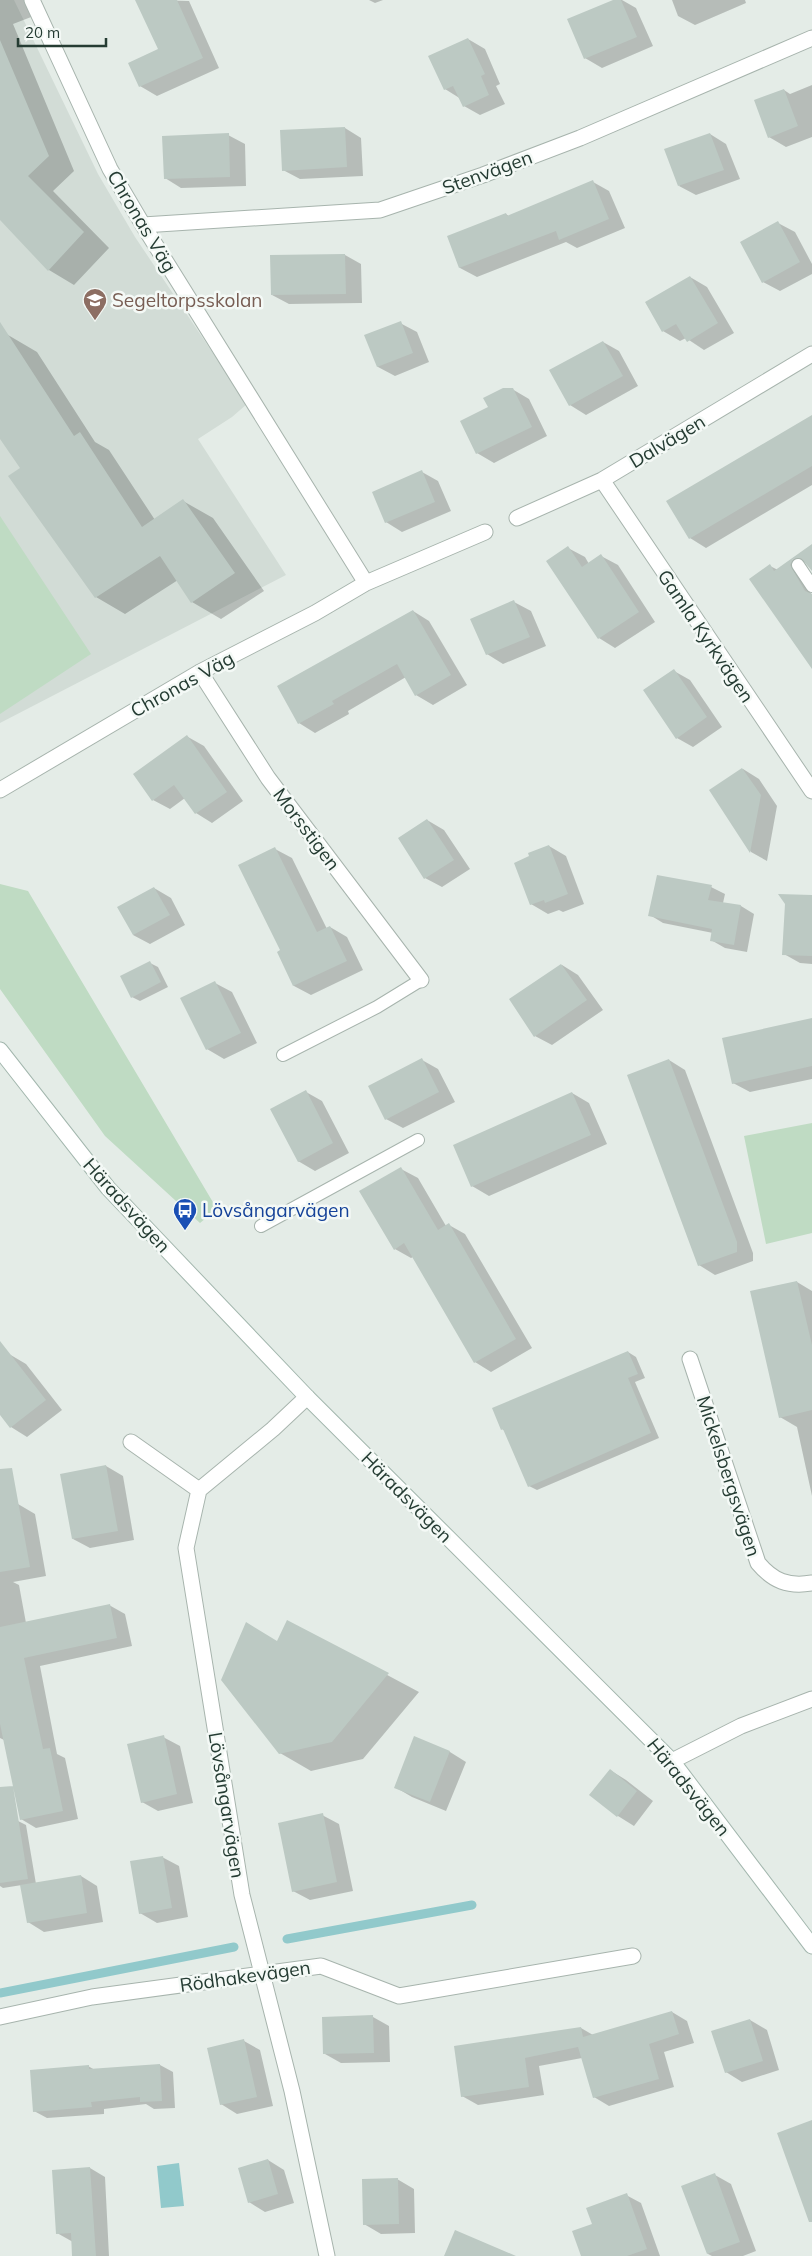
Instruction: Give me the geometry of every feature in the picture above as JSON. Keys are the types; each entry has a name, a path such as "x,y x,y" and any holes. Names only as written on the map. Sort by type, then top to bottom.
{"street":[{"name":"Chronas Väg","path":"32,0 110,169 143,226 366,583"},
{"name":"Stenvägen","path":"143,226 380,210 483,175 571,141 812,38"},
{"name":"Dalvägen","path":"517,518 602,480 812,354"},
{"name":"Gamla Kyrkvägen","path":"602,480 812,791"},
{"name":"Chronas Väg","path":"0,790 200,672 315,613 366,583 485,532"},
{"name":"Morsstigen","path":"200,672 268,778 421,980"},
{"name":"Häradsvägen","path":"0,1050 108,1188 307,1397 672,1761 812,1946"},
{"name":"Mickelsbergsvägen","path":"690,1359 758,1563 770,1577 783,1582 812,1583"},
{"path":"131,1442 199,1490 273,1429 307,1397"},
{"name":"Lövsångarvägen","path":"199,1490 186,1548 242,1896 292,2091 326,2256"},
{"path":"672,1761 741,1726 812,1699"},
{"name":"Rödhakevägen","path":"0,2017 92,1997 321,1966 399,1996 633,1956"}],"lane":[{"path":"798,565 812,586"},
{"path":"283,1055 377,1007 421,980"},
{"path":"261,1226 418,1140"}],"shaded area":[{"name":"Segeltorpsskolan","path":"0,0 14,0 98,174 135,237 247,404 232,417 198,439 286,575 0,723"}],"green space":[{"path":"0,516 91,654 0,714"},
{"path":"0,884 28,891 217,1209 200,1223 105,1136 0,989"},
{"path":"812,1123 812,1233 766,1244 744,1136"}],"water":[{"path":"179,2163 184,2206 161,2208 157,2166"}],"building":[{"path":"135,0 177,0 203,58 139,87 128,63 158,49"},
{"path":"613,0 621,0 637,37 584,59 567,19"},
{"path":"468,38 485,74 481,76 489,95 463,107 453,86 444,90 428,56"},
{"path":"0,40 49,156 28,176 84,232 48,271 0,220"},
{"path":"784,89 798,126 768,138 754,100"},
{"path":"345,127 347,167 282,171 280,130"},
{"path":"229,133 230,177 164,179 162,136"},
{"path":"710,133 724,170 678,186 664,149"},
{"path":"593,180 609,219 559,240 556,231 459,268 447,236 506,213 507,216"},
{"path":"778,221 800,262 762,283 740,242"},
{"path":"345,254 346,294 271,295 270,255"},
{"path":"690,276 718,323 687,342 676,324 662,332 645,302"},
{"path":"401,321 413,353 377,367 364,335"},
{"path":"0,322 74,436 80,432 142,527 183,499 235,573 191,603 160,556 95,598 8,476 20,468 0,439"},
{"path":"603,341 623,376 569,406 549,370"},
{"path":"503,388 513,388 532,427 476,454 460,421 488,407 483,398"},
{"path":"812,415 812,466 689,539 666,501"},
{"path":"422,470 435,502 385,523 372,492"},
{"path":"812,544 812,571 801,558 793,559 790,565 805,591 812,594 812,669 749,579 770,564 774,571"},
{"path":"568,546 582,567 601,554 639,612 598,639 546,561"},
{"path":"514,600 530,637 486,655 470,619"},
{"path":"413,610 451,675 415,696 397,664 332,701 334,704 298,724 277,686"},
{"path":"674,669 707,717 676,739 643,690"},
{"path":"187,735 227,792 195,814 174,785 152,801 133,774"},
{"path":"742,768 761,795 750,853 709,790"},
{"path":"427,819 454,860 424,879 398,838"},
{"path":"549,845 568,894 545,903 544,900 530,905 514,863 529,856 528,853"},
{"path":"275,847 317,932 330,926 347,961 293,986 277,952 280,950 238,865"},
{"path":"657,875 712,885 708,900 741,905 734,945 710,941 712,929 648,916"},
{"path":"154,887 170,915 133,935 117,907"},
{"path":"778,894 812,895 812,956 782,955 785,904"},
{"path":"150,961 161,982 131,998 120,976"},
{"path":"561,964 587,1000 534,1037 509,999"},
{"path":"215,981 241,1033 206,1050 180,998"},
{"path":"812,1018 812,1066 732,1084 722,1038"},
{"path":"422,1058 439,1092 385,1120 368,1086"},
{"path":"669,1059 737,1242 737,1252 698,1266 627,1075"},
{"path":"306,1090 333,1143 298,1162 270,1109"},
{"path":"572,1092 591,1135 471,1187 453,1145"},
{"path":"401,1167 438,1230 449,1223 516,1339 474,1363 404,1243 394,1250 359,1191"},
{"path":"797,1281 812,1345 812,1410 779,1418 750,1291"},
{"path":"0,1341 46,1400 10,1428 0,1415"},
{"path":"628,1351 638,1374 628,1378 651,1433 528,1487 492,1408"},
{"path":"106,1465 118,1531 72,1539 60,1474"},
{"path":"12,1468 30,1567 0,1572 0,1469"},
{"path":"110,1604 117,1638 24,1658 43,1749 50,1748 63,1811 20,1820 0,1724 0,1627"},
{"path":"287,1620 389,1673 332,1742 279,1754 221,1680 246,1622 277,1641"},
{"path":"164,1735 177,1794 141,1803 127,1744"},
{"path":"414,1736 450,1751 430,1802 394,1788"},
{"path":"610,1769 637,1791 617,1817 589,1795"},
{"path":"13,1786 28,1879 0,1883 0,1787"},
{"path":"323,1813 337,1882 292,1892 278,1823"},
{"path":"163,1856 172,1908 139,1914 130,1861"},
{"path":"81,1875 87,1913 27,1923 20,1885"},
{"path":"672,2011 679,2034 649,2044 659,2079 593,2098 578,2047 525,2058 529,2087 461,2097 454,2046 581,2027 583,2037"},
{"path":"373,2015 374,2053 323,2054 322,2017"},
{"path":"750,2019 763,2061 725,2073 711,2031"},
{"path":"244,2039 257,2097 220,2105 207,2048"},
{"path":"160,2064 162,2101 140,2102 140,2097 91,2102 92,2107 33,2112 30,2070 89,2065 89,2069"},
{"path":"812,2120 812,2222 809,2222 777,2133"},
{"path":"268,2159 278,2194 248,2203 238,2168"},
{"path":"90,2167 96,2256 72,2256 71,2233 56,2234 52,2170"},
{"path":"715,2173 740,2242 707,2254 681,2186"},
{"path":"398,2178 399,2224 363,2225 362,2179"},
{"path":"627,2193 647,2249 627,2256 581,2256 572,2231 592,2224 586,2208"},
{"path":"455,2230 516,2256 444,2256"}],"waterway":[{"path":"287,1939 472,1905"},
{"path":"0,1993 234,1947"}],"place":[{"name":"Segeltorpsskolan","path":"95,321"},
{"name":"Lövsångarvägen","path":"185,1231"}]}
